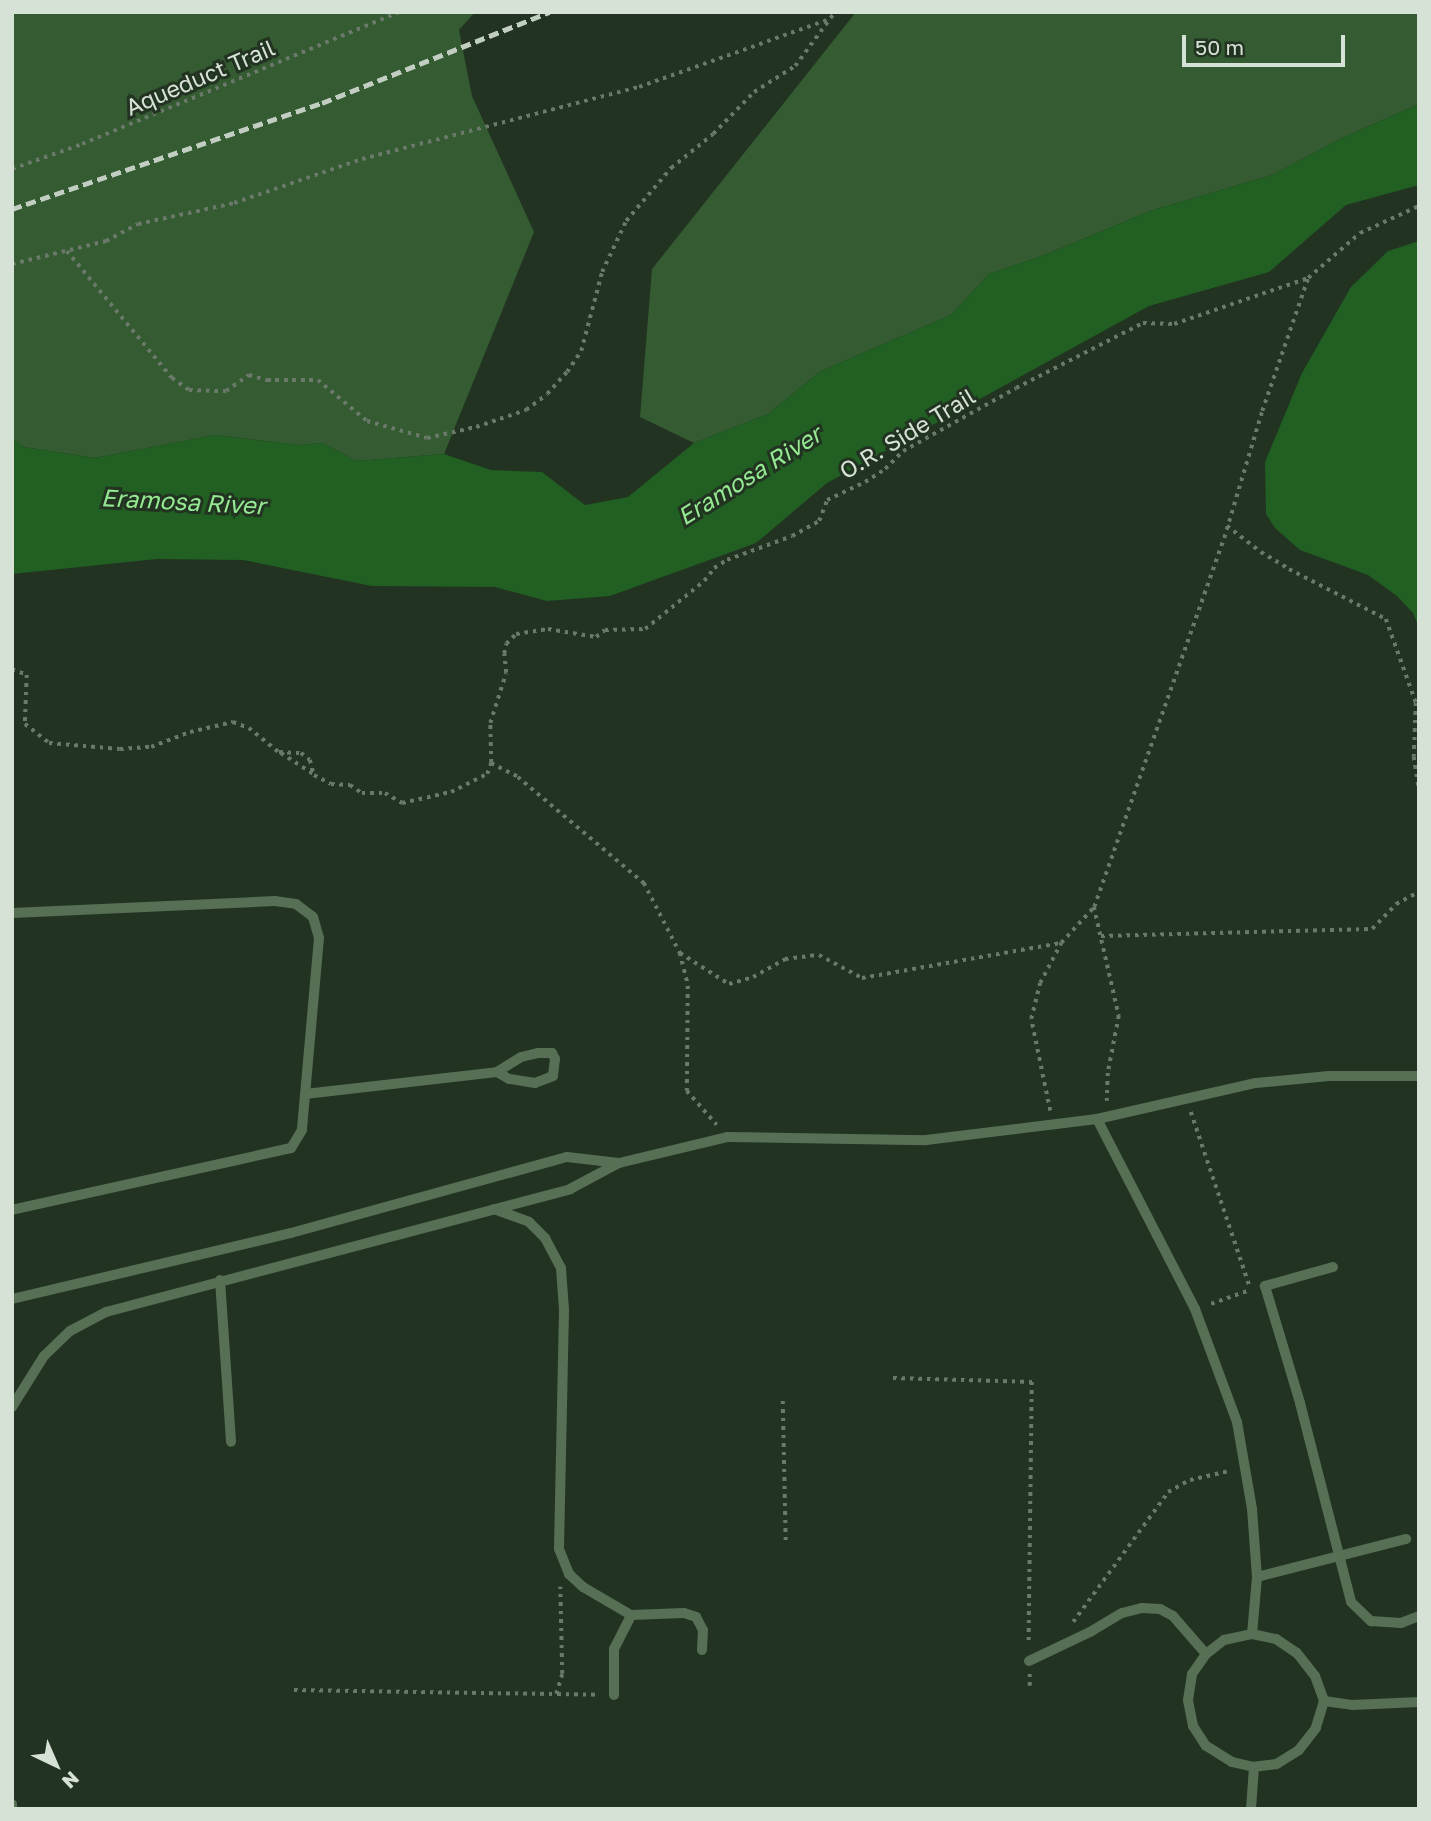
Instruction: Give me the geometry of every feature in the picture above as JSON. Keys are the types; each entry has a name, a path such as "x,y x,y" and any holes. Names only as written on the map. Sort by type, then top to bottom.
{"lane":[{"path":"12,913 275,901 304,909 313,917 318,938 302,1130 298,1141 285,1151 12,1210"},
{"path":"305,1094 497,1072 521,1057 538,1053 552,1054 555,1059 553,1076 536,1083 509,1079 497,1072"},
{"path":"12,1407 44,1356 70,1331 106,1312 582,1185 619,1163 727,1137 926,1140 1102,1118 1256,1083 1329,1076 1419,1076"},
{"path":"1102,1118 1195,1309 1237,1422 1252,1509 1257,1577 1252,1634"},
{"path":"12,1299 291,1233 567,1157 619,1163"},
{"path":"493,1209 529,1222 545,1238 561,1268 565,1310 559,1549 569,1574 583,1587 631,1615 684,1613 696,1617 703,1630 702,1650"},
{"path":"1332,1267 1265,1286 1300,1403 1351,1602 1371,1621 1401,1623 1419,1616"},
{"path":"220,1280 231,1441"},
{"path":"1257,1577 1406,1539"},
{"path":"1029,1661 1090,1632 1122,1613 1142,1608 1160,1609 1172,1616 1206,1654"},
{"path":"614,1695 614,1649 631,1615"},
{"path":"1252,1634 1276,1639 1297,1653 1315,1676 1324,1701 1316,1728 1300,1750 1277,1764 1254,1766 1232,1762 1206,1746 1193,1726 1188,1700 1192,1674 1206,1654 1224,1640 1252,1634"},
{"path":"1324,1701 1352,1705 1419,1702"},
{"path":"1251,1809 1254,1766"}],"path":[{"name":"Aqueduct Trail","path":"12,169 82,144 399,12"},
{"path":"67,251 172,378 189,390 226,390 248,376 267,380 318,380 367,421 427,438 476,427 526,410 547,394 568,372 582,351 602,272 626,221 671,167 713,134 754,92 795,66 835,12"},
{"path":"12,264 106,241 138,224 234,203 362,159 639,87 832,18"},
{"path":"1052,1125 1031,1019 1040,983 1061,943 1094,907 1227,526 1262,411 1308,278 1360,233 1419,206"},
{"name":"O.R. Side Trail","path":"491,763 490,723 506,673 506,645 516,634 548,629 596,637 606,629 645,629 704,581 714,568 727,560 792,536 820,521 827,500 865,482 886,468 903,451 1016,388 1143,323 1174,324 1308,278"},
{"path":"1227,526 1261,552 1386,619 1416,703 1414,757 1419,789"},
{"path":"12,669 27,675 25,724 49,743 120,749 151,747 190,732 233,722 249,728 279,752 331,784 350,785 362,793 385,793 402,803 451,792 487,774 491,763 518,777 644,883 680,953 688,986 687,1091 727,1137"},
{"path":"279,752 301,753 310,760 314,775"},
{"path":"1101,936 1372,929 1396,904 1419,892"},
{"path":"1094,907 1119,1016 1102,1118"},
{"path":"680,953 729,984 753,977 785,959 796,957 819,955 862,978 1061,943"},
{"path":"1187,1100 1251,1290"},
{"path":"1195,1309 1265,1286"},
{"path":"892,1378 1032,1382 1030,1686"},
{"path":"783,1401 786,1542"},
{"path":"1069,1628 1168,1492 1176,1485 1190,1480 1245,1467"},
{"path":"556,1694 562,1674 559,1549"},
{"path":"294,1690 601,1695"}],"shaded area":[{"path":"12,12 475,12 459,30 472,96 534,232 444,454 356,461 323,443 299,445 215,435 95,458 24,447 12,439"},
{"path":"856,12 1419,12 1419,104 1342,138 1272,175 1150,211 1047,254 989,274 951,315 821,371 768,414 694,443 640,417 652,269"}],"water":[{"name":"Eramosa River","path":"1419,104 1419,185 1346,205 1269,272 1149,306 827,483 756,543 610,596 547,601 495,587 372,586 243,560 157,559 12,574 12,439 24,447 95,458 215,435 299,445 323,443 356,461 444,454 491,470 542,472 585,505 628,497 694,443 768,414 821,371 951,315 989,274 1047,254 1150,211 1272,175 1342,138"},
{"path":"1419,241 1419,628 1413,613 1397,596 1368,575 1300,550 1275,528 1266,514 1265,462 1302,373 1351,287 1388,251"}],"railway":[{"path":"12,209 322,103 549,12"}]}
